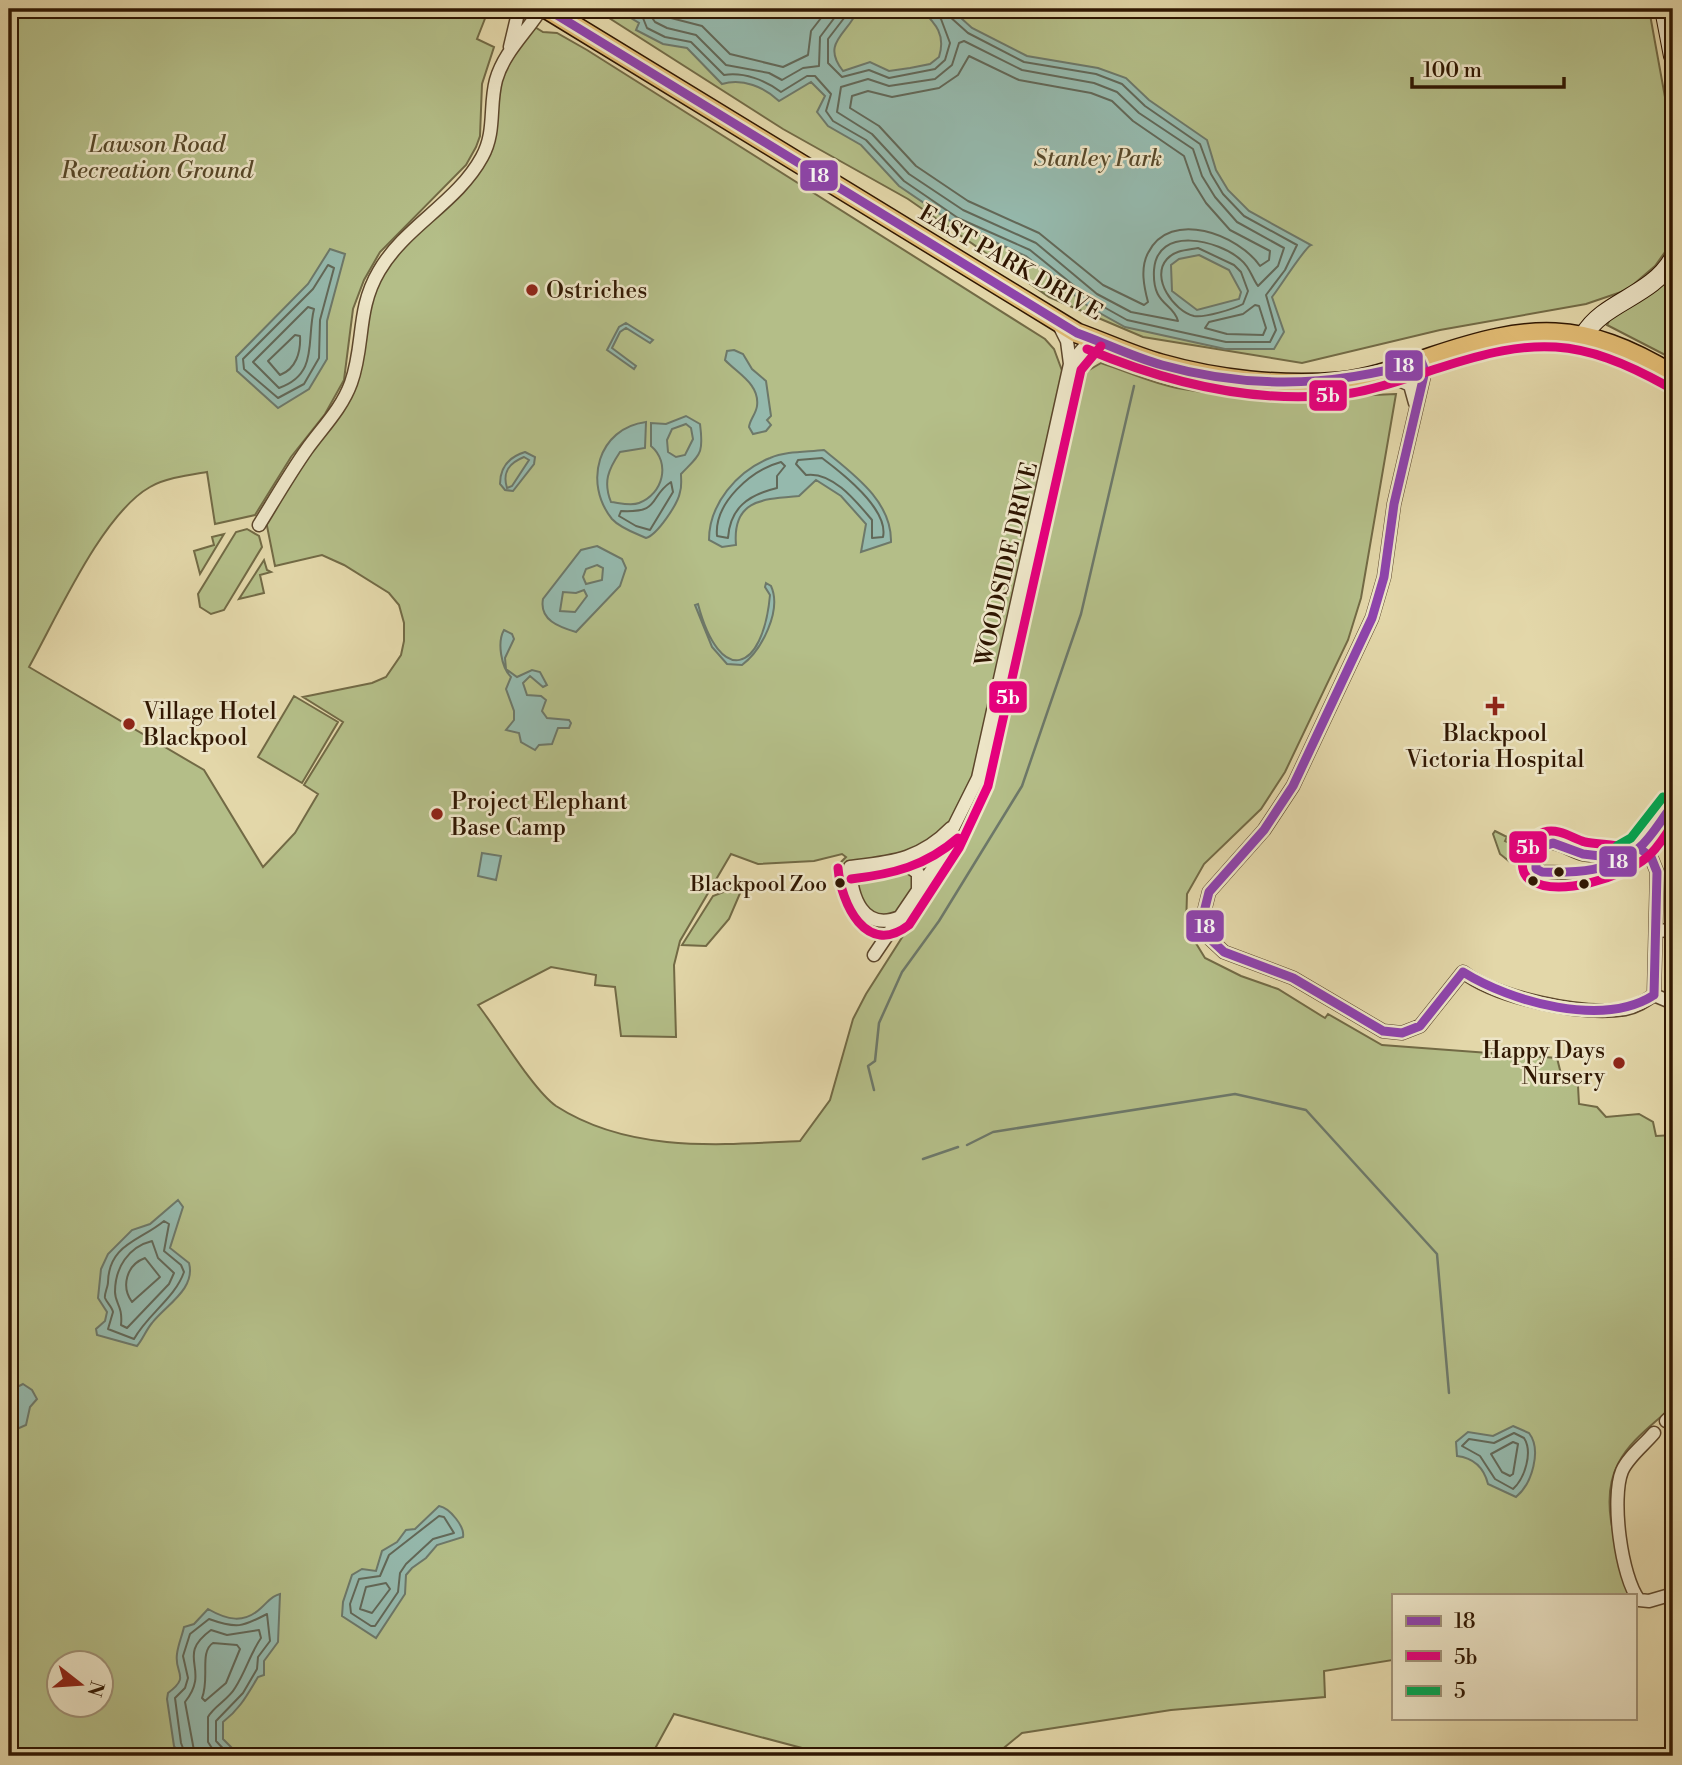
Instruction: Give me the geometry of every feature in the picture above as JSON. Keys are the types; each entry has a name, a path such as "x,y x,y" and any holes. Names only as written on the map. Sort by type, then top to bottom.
{"main road":[{"name":"EAST PARK DRIVE","path":"547,9 1056,320 1092,338 1160,364 1228,377 1311,383 1341,382 1383,373 1512,334 1547,331 1584,335 1624,348 1673,375"}],"street":[{"path":"259,525 345,397 356,363 363,309 379,271 391,254 453,194 482,158 493,123 492,99 497,77 509,51 519,9"},
{"path":"509,51 541,9"},
{"path":"1664,9 1673,56"},
{"path":"1584,335 1596,319 1646,290 1673,259"},
{"name":"WOODSIDE DRIVE","path":"964,811 942,836 901,861 850,867 854,900 874,918 880,932 875,954 918,891 964,811 982,761 1070,364 1066,341 1056,320"},
{"name":"WOODSIDE DRIVE","path":"1070,364 1092,338"},
{"path":"1421,361 1425,371 1394,503 1384,577 1372,618 1301,771 1280,808 1209,892 1203,908 1205,930 1213,943 1230,956 1293,978 1372,1026 1393,1033 1410,1031 1427,1020 1463,972 1492,989 1570,1006 1619,1009 1635,1006 1654,995"},
{"path":"1383,373 1410,385 1416,407"},
{"path":"1617,858 1581,854 1555,843 1542,847 1535,863 1536,869 1542,872 1584,873 1599,869 1639,848 1673,805"},
{"path":"1639,848 1651,857 1657,872 1654,995"},
{"path":"901,861 918,873 918,891"},
{"path":"874,918 887,921 900,917"},
{"path":"1656,931 1673,930"},
{"path":"1654,995 1673,1003"},
{"path":"1634,1594 1623,1559 1619,1480 1622,1471 1654,1433"},
{"path":"1636,1596 1639,1600 1649,1601 1673,1594"}],"green space":[{"name":"Lawson Road Recreation Ground","path":"9,9 475,9 486,16 477,39 494,47 482,84 480,136 476,147 466,165 380,252 364,280 353,309 344,380 325,414 291,457 255,515 215,524 207,472 170,479 150,487 132,500 98,543 29,667 204,770 263,867 295,833 318,794 304,785 343,722 303,697 372,683 386,677 401,655 404,641 404,623 399,605 389,593 344,565 322,555 275,566 266,521 345,396 379,271 482,158 497,77 530,24 543,32 557,33 587,50 1045,339 1054,349 1064,376 968,803 892,920 858,907 850,867 836,867 846,857 842,854 814,861 758,864 731,854 680,941 674,965 676,1037 621,1036 615,987 595,985 596,975 551,967 478,1005 547,1098 584,1121 613,1132 675,1143 800,1141 830,1100 853,1019 945,870 988,781 1074,404 1084,373 1101,363 1168,386 1260,397 1313,398 1396,394 1361,598 1348,640 1285,772 1261,809 1204,864 1187,894 1186,927 1205,958 1241,976 1278,989 1325,1018 1328,1014 1382,1045 1557,1058 1561,1074 1578,1086 1579,1104 1597,1107 1606,1117 1639,1114 1653,1122 1656,1136 1673,1135 1673,1406 1623,1455 1612,1480 1610,1496 1613,1530 1632,1594 1392,1594 1392,1660 1324,1671 1325,1697 1171,1710 1022,1733 994,1756 832,1756 674,1714 651,1756 9,1756"},
{"name":"Stanley Park","path":"595,9 1649,9 1673,141 1673,241 1655,266 1627,290 1586,304 1440,330 1302,363 1143,337 1049,297 908,199 783,129"},
{"path":"1673,272 1673,359 1607,325 1610,319"},
{"path":"247,529 259,536 262,547 224,610 211,614 200,607 198,594 236,532"},
{"path":"224,534 200,574 194,551 214,545 212,537"},
{"path":"264,560 267,570 271,572 260,575 264,593 239,599"},
{"path":"294,696 338,722 302,783 258,757"},
{"path":"1495,831 1507,837 1505,841 1511,844 1514,839 1525,844 1525,851 1519,862 1510,862 1500,854 1493,834"},
{"path":"744,884 729,919 706,946 682,945 713,896"}],"water":[{"path":"616,9 858,9 835,45 837,61 843,71 870,62 889,71 930,64 939,57 941,42 938,30 921,9 951,9 972,28 1027,56 1098,68 1126,78 1149,100 1207,140 1216,170 1228,190 1249,211 1311,245 1272,297 1284,332 1274,349 1225,349 1125,327 1089,307 1026,256 955,224 899,186 861,145 828,126 817,112 825,96 811,82 779,101 753,85 738,82 722,84 687,48 663,44 636,30 639,23","holes":["1199,255 1229,270 1241,292 1239,299 1197,310 1172,291 1171,265 1179,259"]},
{"path":"330,249 345,254 327,321 327,359 309,389 278,408 237,371 236,357 308,284"},
{"path":"626,323 653,340 650,343 626,328 620,332 612,348 636,366 634,369 607,350 619,327"},
{"path":"734,350 743,354 752,369 766,381 771,416 767,420 771,425 766,431 753,434 749,427 757,398 747,380 725,360 727,351"},
{"path":"686,416 700,424 701,448 696,458 681,474 681,490 671,511 656,531 646,538 623,528 612,519 598,490 597,474 600,459 616,435 630,426 646,422 645,448 620,452 612,465 607,482 611,502 633,504 647,499 654,493 662,477 661,461 651,446 651,423 666,424","holes":["686,424 691,428 693,439 685,455 676,457 668,452 667,440 672,429"]},
{"path":"824,450 858,479 878,501 890,527 891,542 861,552 866,524 841,496 816,480 799,496 774,498 753,504 745,510 739,518 736,545 722,547 709,540 710,527 720,502 727,490 747,471 776,456"},
{"path":"525,452 535,457 534,464 513,491 505,490 500,484 502,473 506,464","holes":["524,457 529,460 512,486 507,488 505,477 511,465"]},
{"path":"597,546 622,559 626,568 620,586 576,632 557,625 547,617 543,599 581,550","holes":["597,565 603,568 602,580 586,584 583,577 586,569","584,590 587,596 575,612 560,611 563,592 576,593"]},
{"path":"766,583 771,586 774,606 763,640 742,665 727,664 712,647 695,605 698,604 707,631 718,649 729,658 740,660 750,654 759,641 766,621 770,595 765,587"},
{"path":"504,630 512,634 514,639 505,658 506,669 501,654"},
{"path":"506,669 517,677 532,670 540,672 547,685 543,687 530,676 523,683 527,695 541,696 546,700 542,711 547,718 569,720 571,723 569,728 558,728 552,744 539,745 535,750 521,742 519,733 506,730 514,720 514,711 506,689 511,677"},
{"path":"482,853 501,856 496,880 478,876"},
{"path":"178,1200 183,1207 170,1248 189,1263 190,1272 184,1289 152,1323 137,1346 97,1335 96,1329 105,1321 107,1312 98,1298 101,1269 108,1254 132,1230 150,1224"},
{"path":"23,1384 32,1390 37,1399 30,1407 26,1425 10,1432 9,1441 9,1391"},
{"path":"1513,1426 1529,1433 1535,1448 1531,1476 1516,1497 1488,1484 1477,1465 1457,1456 1456,1442 1468,1432 1493,1436"},
{"path":"439,1506 456,1518 462,1528 463,1537 437,1545 426,1558 412,1568 406,1575 405,1594 376,1638 342,1616 343,1602 352,1575 362,1569 376,1571 382,1551 397,1542 406,1530 415,1529"},
{"path":"280,1594 278,1642 264,1661 264,1675 258,1677 239,1707 223,1722 223,1739 240,1756 181,1756 174,1746 167,1699 168,1693 179,1683 177,1654 184,1627 194,1624 208,1609 229,1618 248,1616"}],"waterway":[{"path":"874,1090 868,1066 875,1061 879,1023 902,972 939,921 1022,786 1081,614 1134,386"},
{"path":"967,1145 993,1132 1235,1094 1306,1110 1437,1254 1449,1393"},
{"path":"923,1159 958,1147"}],"transit line":[{"name":"18","path":"547,9 1077,333 1162,365 1194,373 1259,381 1292,382 1357,376 1421,361 1425,371 1394,504 1384,577 1372,618 1293,786 1264,830 1209,892 1203,916 1208,937 1224,952 1293,978 1383,1031 1402,1033 1420,1026 1463,972"},
{"name":"5b","path":"838,868 844,896 858,922 868,931 880,935 894,933 909,925 959,848 988,786 1081,370 1101,346"},
{"name":"5b","path":"1087,349 1184,382 1284,397 1363,391 1472,358 1530,347 1556,347 1608,358 1667,386"},
{"name":"5","path":"1617,846 1631,838 1663,797"},
{"name":"18","path":"1617,858 1583,854 1553,843 1542,847 1536,857 1536,869 1542,872 1581,871 1617,862 1644,844 1673,805"},
{"name":"5b","path":"1617,846 1585,842 1555,831 1544,832 1528,846 1523,868 1530,880 1542,885 1557,887 1590,883 1622,872 1646,858 1673,824"},
{"name":"5b","path":"851,879 908,867 934,856 958,838"},
{"name":"18","path":"1639,848 1651,857 1657,872 1654,995"},
{"name":"18","path":"1463,972 1506,993 1557,1007 1609,1010 1633,1005 1654,995"}],"place":[{"name":"Ostriches","path":"532,290"},
{"name":"Blackpool Victoria Hospital","path":"1495,706"},
{"name":"Village Hotel Blackpool","path":"129,724"},
{"name":"Project Elephant Base Camp","path":"437,814"},
{"name":"Blackpool Zoo","path":"840,883"},
{"name":"Happy Days Nursery","path":"1619,1063"}]}
